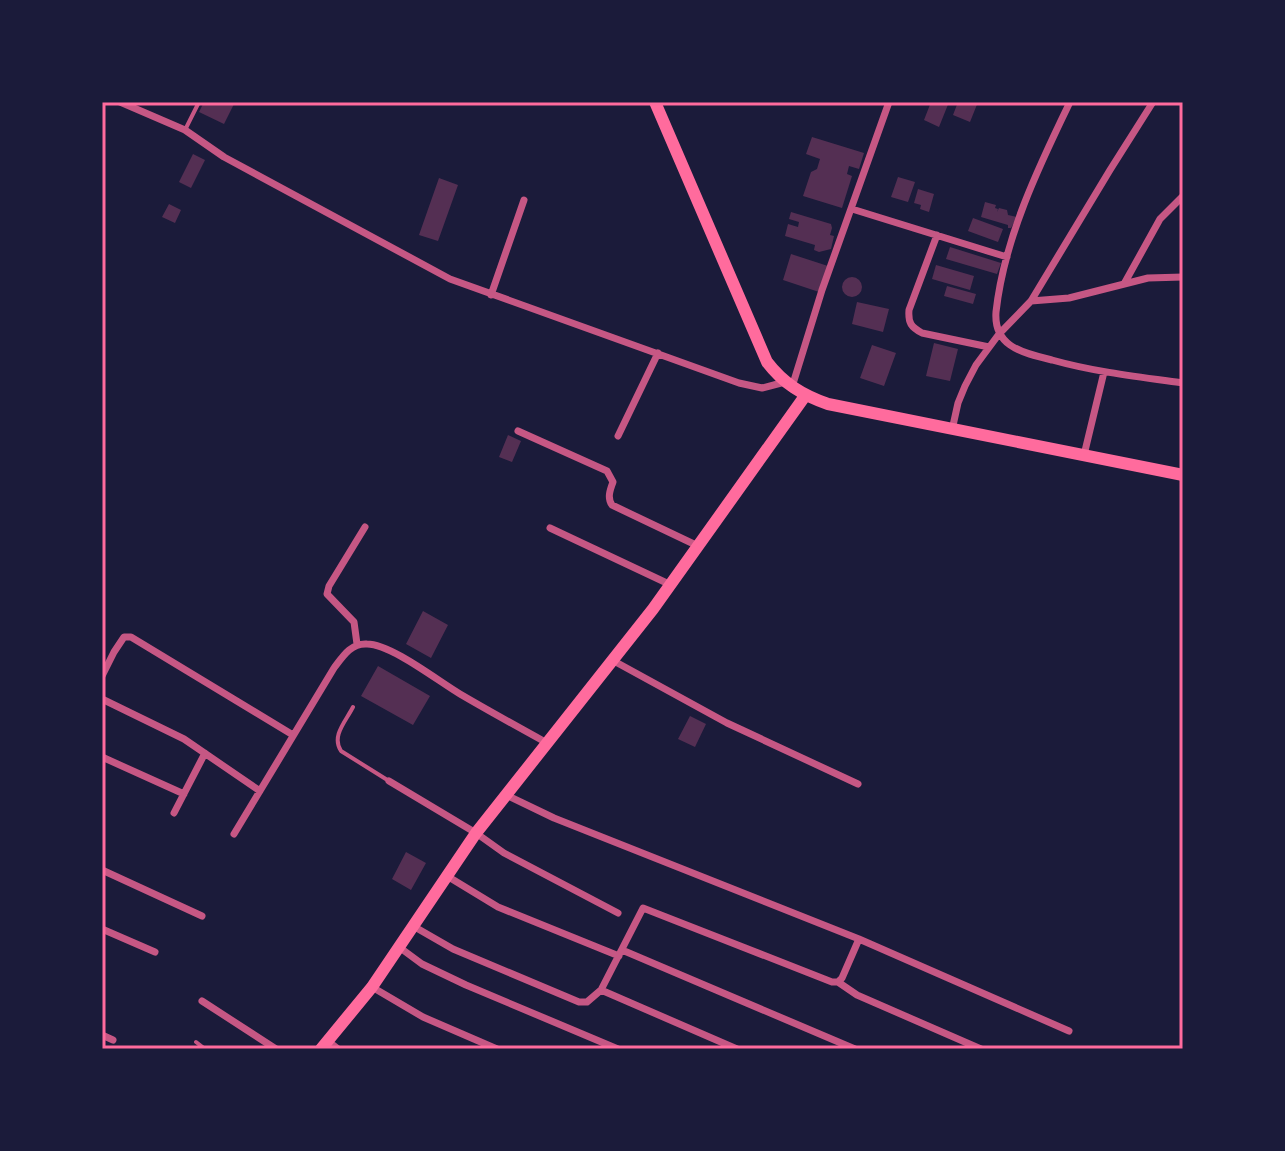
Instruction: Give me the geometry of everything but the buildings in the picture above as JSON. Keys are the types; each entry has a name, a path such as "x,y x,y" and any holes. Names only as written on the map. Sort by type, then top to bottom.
{"main road":[{"path":"655,102 767,362 778,376 805,396 828,404 952,430 1183,475"},
{"path":"329,1046 476,833 671,585 805,396"}],"street":[{"path":"120,102 185,130 208,147 307,203 450,279 762,388 789,384 889,102"},
{"path":"1070,102 1026,200 1007,257 996,304 995,320 999,334 1011,346 1087,370 1183,383"},
{"path":"952,430 965,386 999,334 1031,301 1153,102"},
{"path":"1124,284 1160,219 1183,196"},
{"path":"491,295 524,200"},
{"path":"852,209 1007,257"},
{"path":"937,235 909,310 908,321 922,333 989,347"},
{"path":"1031,301 1069,298 1148,278 1183,277"},
{"path":"618,436 658,353"},
{"path":"1084,456 1104,372"},
{"path":"518,431 607,471 613,482 609,493 612,505 698,546"},
{"path":"357,644 354,622 327,594 365,527"},
{"path":"550,528 671,585"},
{"path":"102,676 119,643 124,637 131,637 293,735"},
{"path":"234,834 334,668 357,644 369,643 391,651 547,743"},
{"path":"612,660 727,723 858,784"},
{"path":"102,699 165,729 260,791"},
{"path":"174,813 205,753"},
{"path":"102,757 184,794"},
{"path":"389,781 504,853 618,913"},
{"path":"506,795 554,818 859,939 1069,1031"},
{"path":"102,870 202,916"},
{"path":"447,876 498,907 855,1049"},
{"path":"413,926 453,949 571,1000 587,1002 601,990 643,908 838,982 857,995 981,1049"},
{"path":"102,929 155,952"},
{"path":"838,982 859,939"},
{"path":"399,947 422,964 466,985 618,1049"},
{"path":"372,987 423,1017 497,1049"},
{"path":"601,990 737,1049"},
{"path":"202,1001 276,1049"},
{"path":"102,1035 113,1040"}],"lane":[{"path":"185,130 199,102"},
{"path":"353,707 336,737 336,744 341,751 389,781"},
{"path":"196,1042 205,1049"}]}
